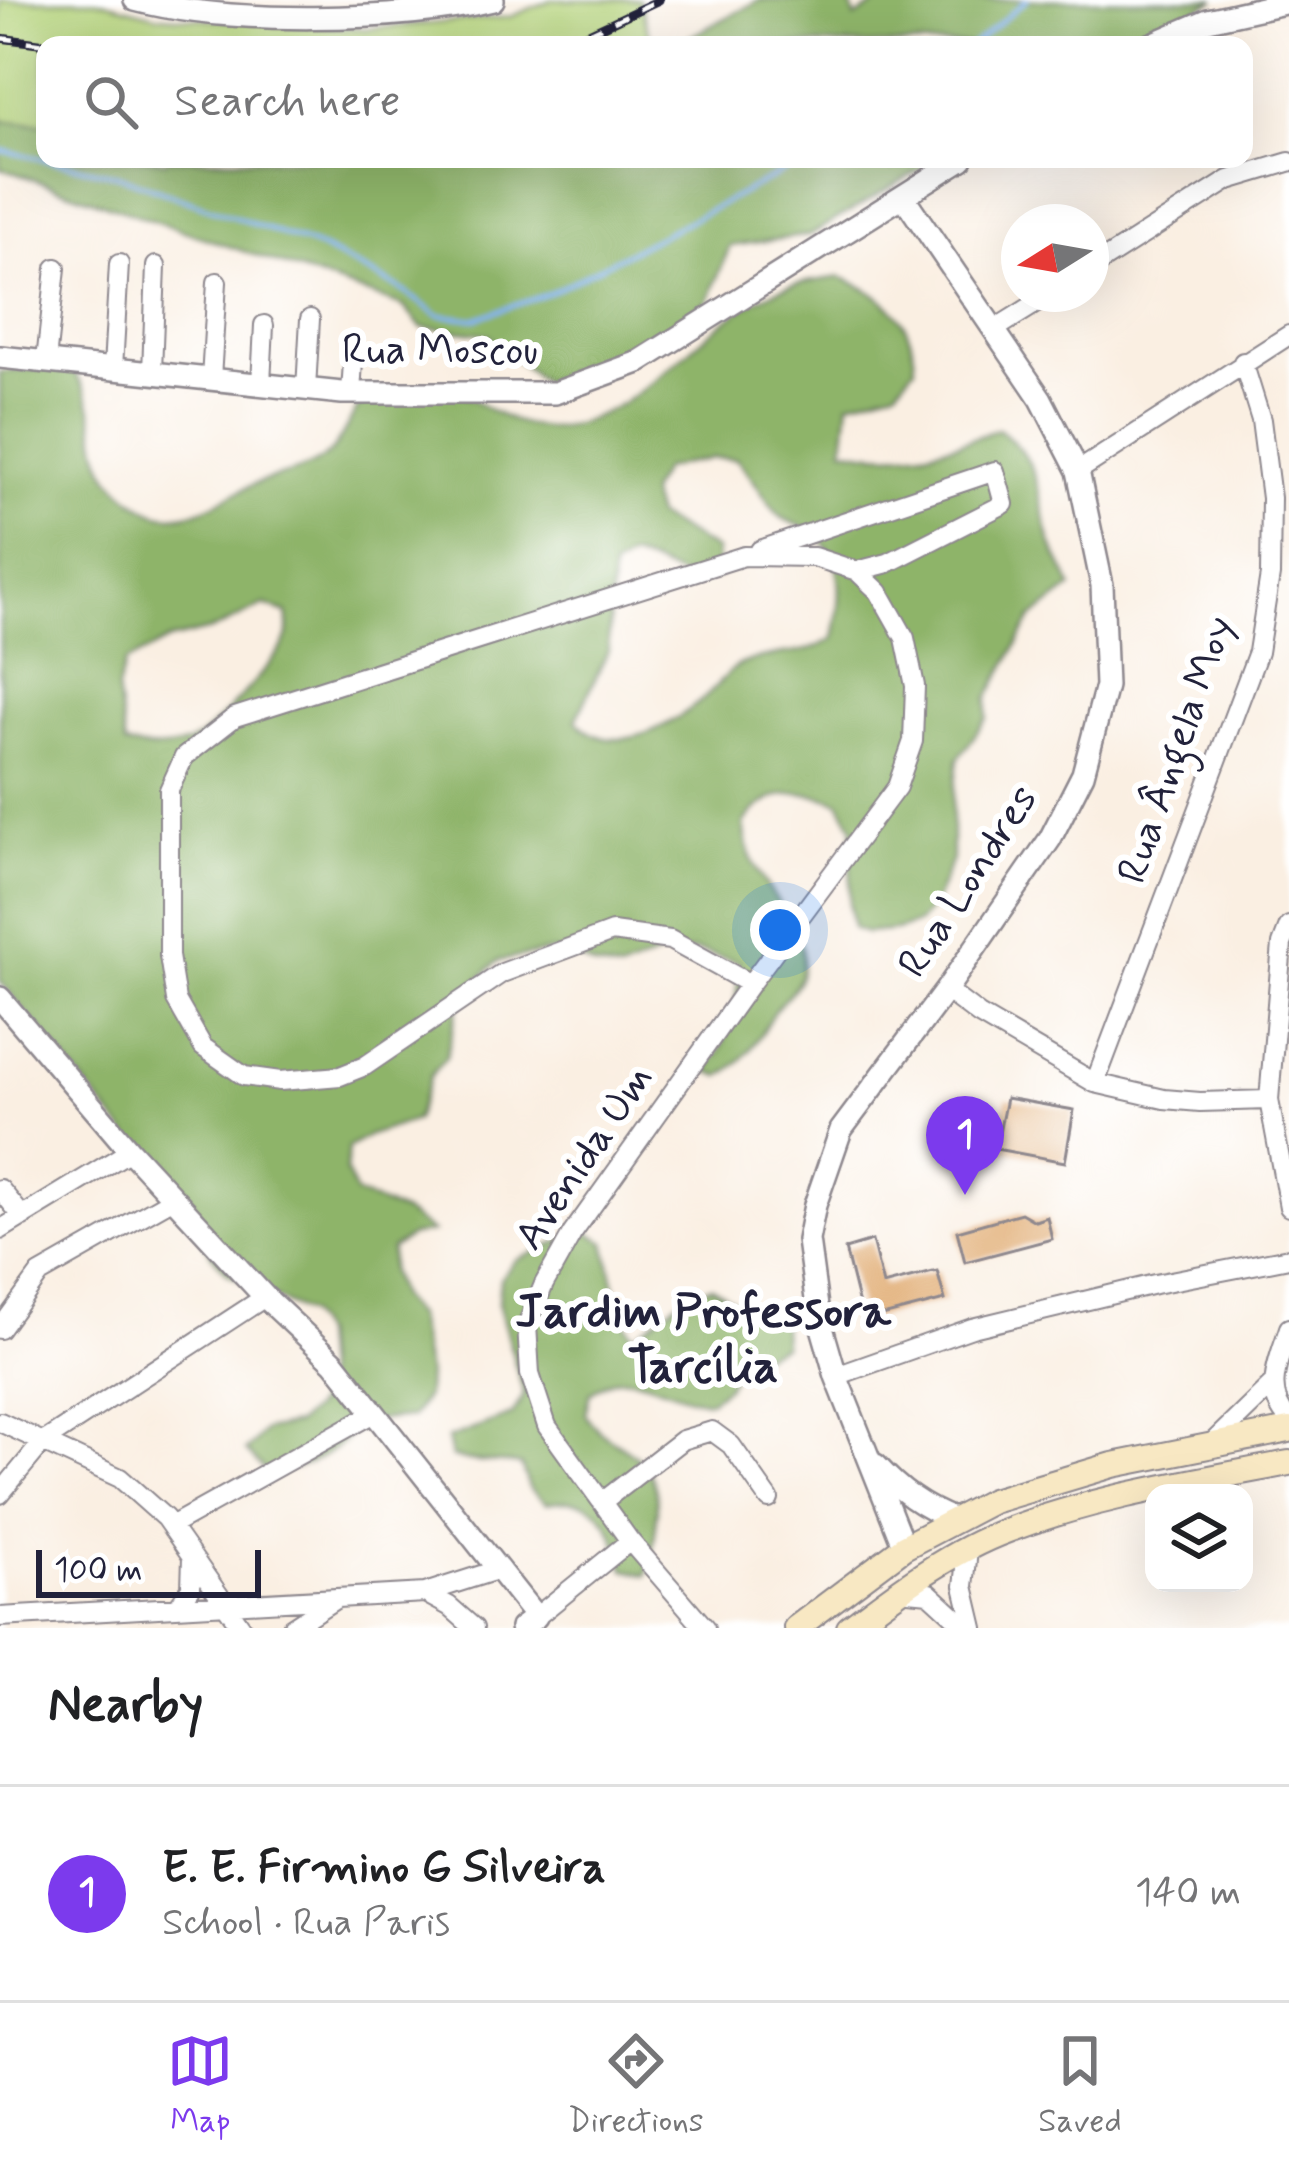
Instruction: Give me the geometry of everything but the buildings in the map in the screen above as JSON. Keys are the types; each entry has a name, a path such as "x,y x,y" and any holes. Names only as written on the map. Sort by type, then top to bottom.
{"main road":[{"path":"796,1628 904,1547 992,1501 1113,1465 1289,1430"},
{"path":"849,1628 898,1590 1004,1531 1121,1497 1289,1463"},
{"path":"955,1520 965,1529 968,1551"},
{"path":"874,1569 884,1588 898,1590"}],"street":[{"path":"135,0 165,8 286,16 407,15 493,0"},
{"path":"1171,36 1208,20 1289,2"},
{"path":"1109,257 1229,181 1289,162"},
{"name":"Rua Moscou","path":"0,356 351,393 555,393 639,362 948,168"},
{"name":"Rua Londres","path":"903,196 1041,399 1078,471 1102,585 1106,686 1083,774 1050,839 946,990 841,1130 814,1205 808,1240 818,1314 836,1376 904,1547"},
{"path":"113,368 119,264"},
{"path":"152,372 156,266"},
{"path":"46,361 56,268"},
{"path":"211,379 217,282"},
{"path":"995,329 1022,312"},
{"path":"306,389 310,319"},
{"path":"261,384 264,325"},
{"path":"1078,471 1289,334"},
{"path":"351,393 354,346"},
{"name":"Rua Ângela Moy","path":"1095,1083 1258,652 1270,575 1271,498 1261,420 1243,362"},
{"path":"744,556 814,556 857,571 888,563 1004,505 995,471 235,717 184,757 169,790 169,956 176,1000 203,1046 244,1076 280,1081 340,1076 365,1066 502,973 613,932 670,940 749,984"},
{"name":"Avenida Um","path":"705,1628 629,1541 547,1426 530,1374 527,1325 572,1234 749,984 897,787 913,741 915,686 905,638 879,592 857,571"},
{"path":"1289,926 1282,944 1269,1100 1289,1207"},
{"path":"946,990 979,1015 1095,1083 1182,1101 1269,1100"},
{"path":"0,998 174,1198 265,1297 334,1362 500,1569 528,1623 629,1541"},
{"path":"0,1230 130,1150"},
{"path":"0,1189 23,1217"},
{"path":"0,1329 40,1274 174,1198"},
{"path":"836,1376 972,1328 1059,1305 1289,1258"},
{"path":"0,1494 43,1442 265,1297"},
{"path":"1289,1328 1273,1384 1278,1407 1289,1420"},
{"path":"1210,1445 1273,1384"},
{"path":"171,1526 374,1413"},
{"path":"0,1422 120,1478 171,1526 242,1628"},
{"path":"602,1502 682,1440 712,1431 730,1445 769,1499"},
{"path":"868,1456 900,1491 926,1509 955,1520"},
{"path":"968,1551 964,1586 970,1628"},
{"path":"178,1605 191,1588 193,1557"},
{"path":"0,1617 424,1593 500,1569"},
{"path":"898,1590 929,1594 970,1628"},
{"path":"424,1593 449,1606 474,1628"},
{"path":"291,1628 341,1596"}],"green space":[{"path":"0,0 97,0 159,16 367,29 510,17 551,0 639,0 649,36 36,36 36,123 0,121"},
{"path":"760,0 850,0 855,18 884,0 1216,0 1143,36 691,36"},
{"path":"0,121 36,123 36,168 923,168 810,235 730,246 707,303 631,354 543,383 487,334 421,327 403,306 0,168"},
{"path":"840,277 894,310 909,335 915,367 896,389 849,402 844,448 922,451 998,429 1030,464 1051,543 1072,588 1032,618 988,698 987,718 958,759 952,860 933,905 918,923 896,930 866,933 853,928 849,904 853,827 839,802 786,795 753,812 744,824 751,857 796,932 802,960 795,986 751,1048 721,1076 705,1070 726,1035 735,1005 739,962 698,951 668,951 620,972 553,951 498,961 458,1007 446,1057 431,1075 415,1120 369,1135 348,1148 346,1172 356,1194 405,1213 432,1232 411,1236 391,1249 390,1271 399,1297 416,1317 427,1373 426,1396 412,1417 363,1421 321,1457 268,1474 246,1451 265,1430 296,1424 315,1407 324,1383 320,1334 307,1314 228,1274 172,1189 0,981 0,372 69,366 90,405 109,476 149,510 177,516 318,461 334,448 363,402 379,392 461,394 527,425 572,425 628,399 743,308 786,287","holes":["712,458 736,459 780,516 823,541 839,580 834,638 738,666 702,700 639,736 605,738 590,732 576,720 608,651 612,569 630,557 682,576 718,577 716,550 656,516 649,493 663,469","265,605 287,613 286,640 217,721 181,746 125,745 117,689 125,663 169,640 215,629"]},
{"path":"585,1230 605,1242 622,1317 634,1336 689,1293 712,1286 740,1305 762,1310 782,1322 783,1345 739,1366 727,1386 709,1401 626,1378 590,1393 585,1414 590,1421 636,1456 653,1480 657,1512 647,1575 625,1570 609,1526 592,1507 565,1501 546,1503 529,1488 521,1465 451,1457 447,1439 512,1415 524,1395 498,1303 500,1279 515,1261"}],"waterway":[{"path":"984,36 1027,0"},
{"path":"0,150 36,158"},
{"path":"84,168 117,175 320,248 399,288 438,315 474,319 548,294 791,168"}],"railway":[{"path":"582,36 659,0"},
{"path":"0,38 36,43"}],"place":[{"name":"E. E. Firmino G Silveira","path":"965,1195"}],"district":[{"name":"Jardim Professora Tarcília","path":"703,1340"}]}
